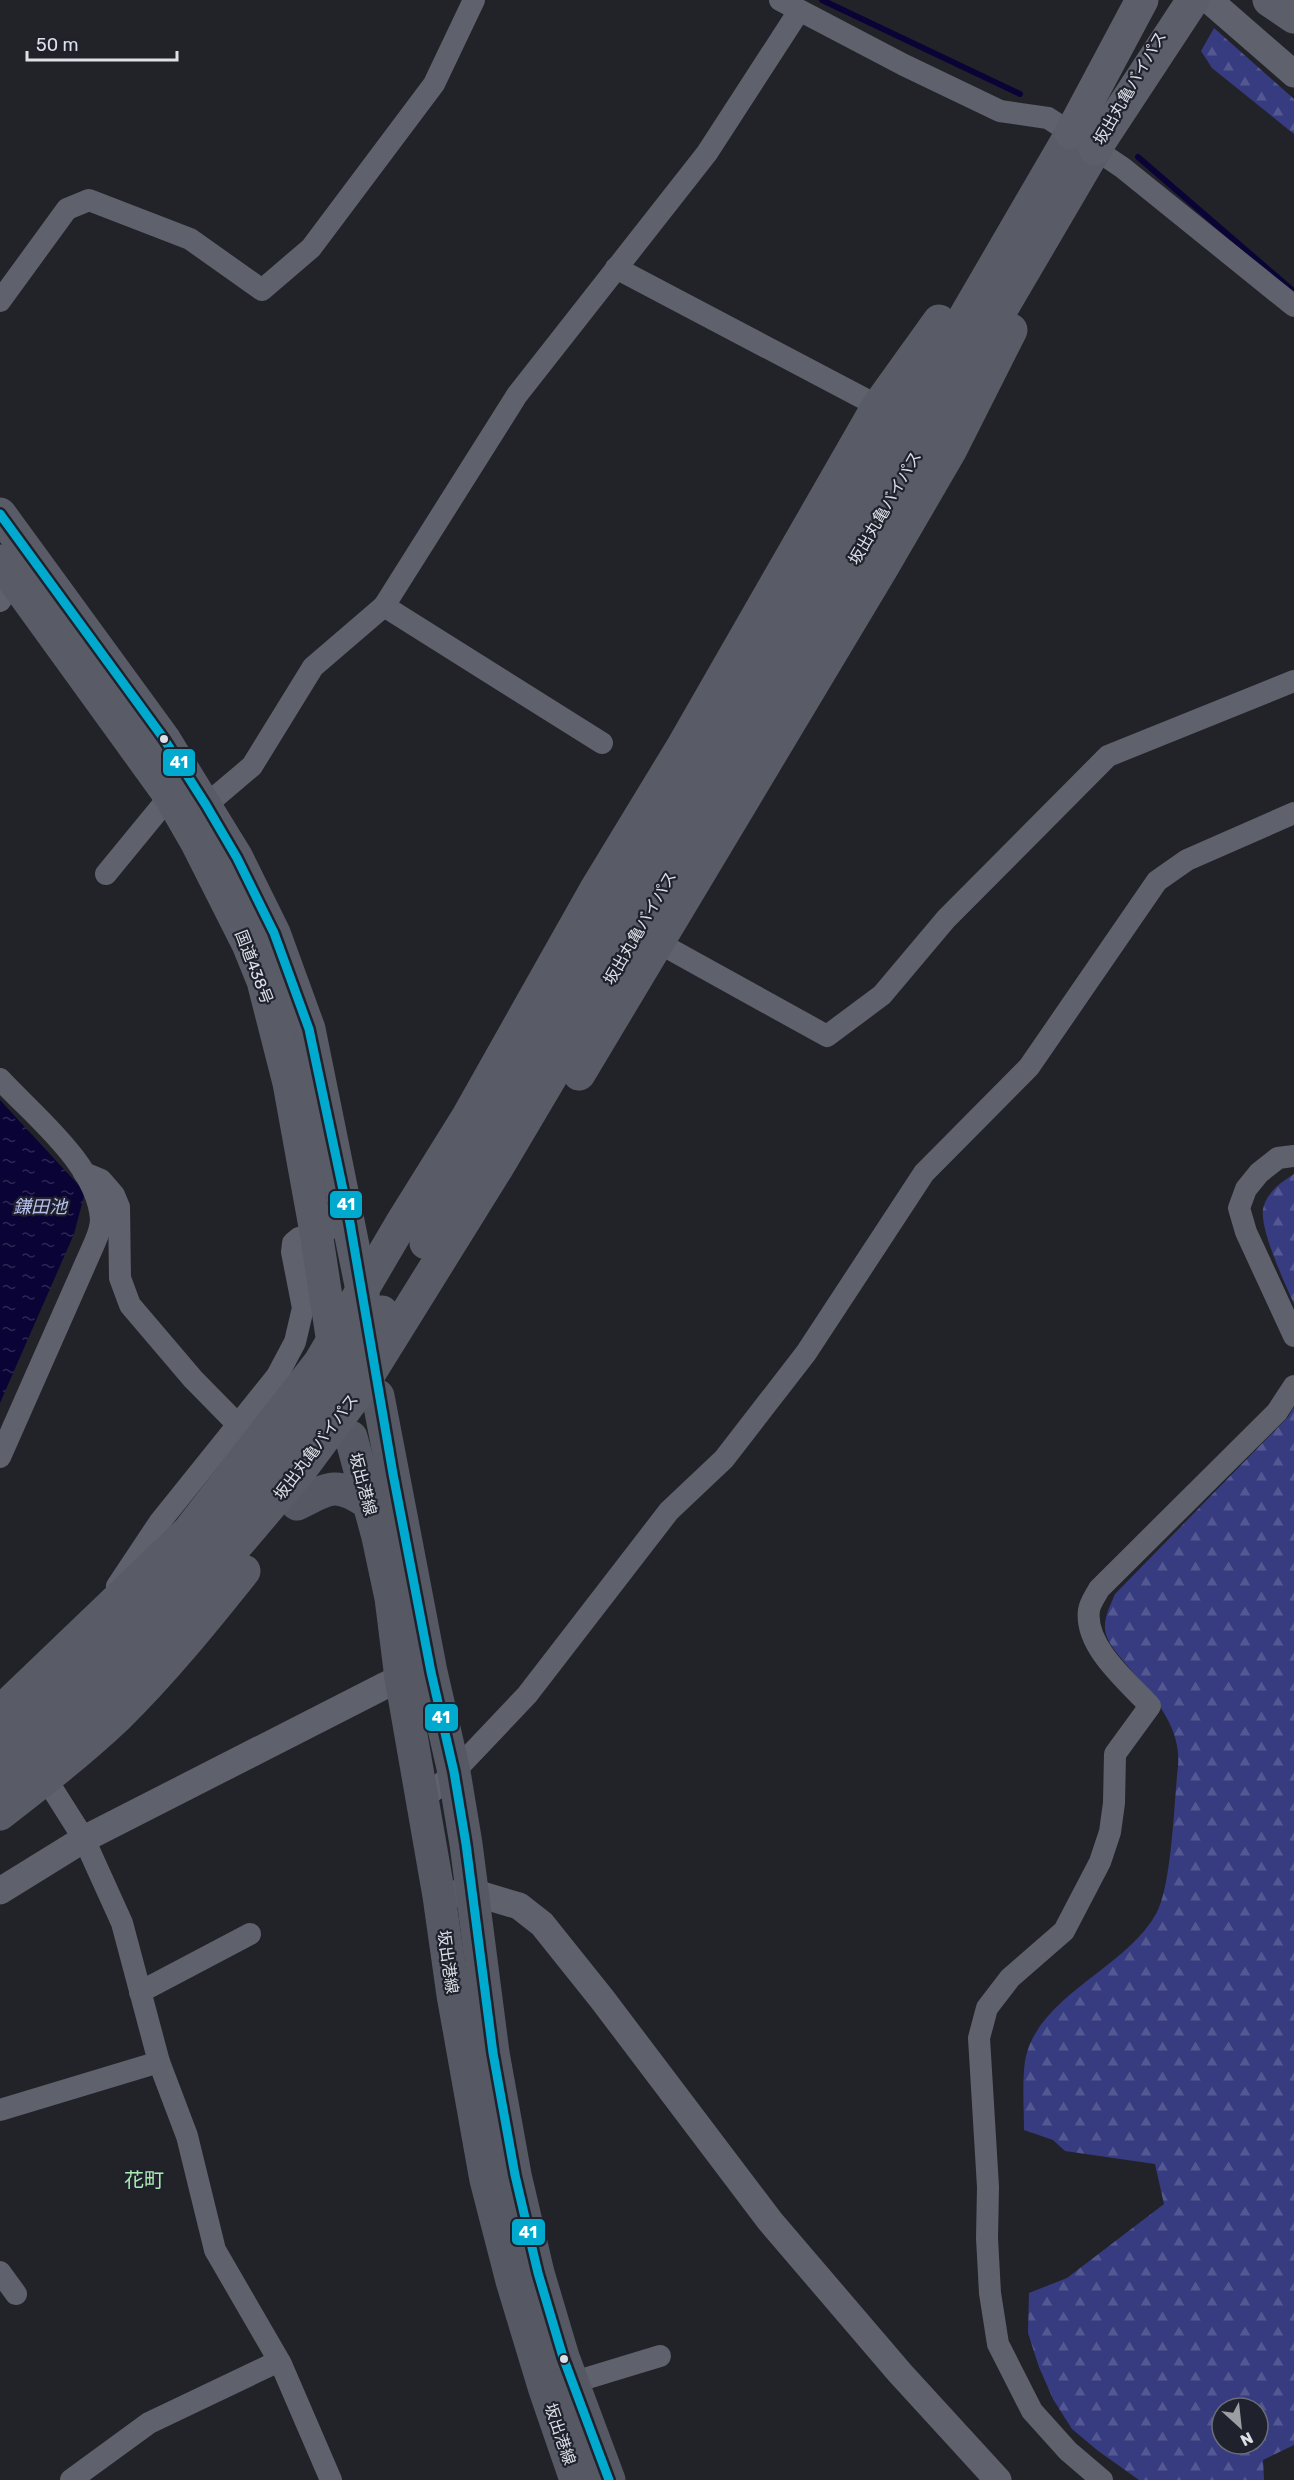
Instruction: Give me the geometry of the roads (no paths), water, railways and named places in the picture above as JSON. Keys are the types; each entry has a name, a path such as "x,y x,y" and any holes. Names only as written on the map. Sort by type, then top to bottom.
{"highway":[{"path":"0,1814 43,1775 118,1716 204,1620 351,1437 412,1351 659,943 950,451 993,369 1083,141 1142,0"},
{"name":"坂出丸亀バイパス","path":"1083,141 1150,0"},
{"name":"坂出丸亀バイパス","path":"0,1782 98,1695 170,1604 302,1468 356,1395 497,1168 592,983 1083,141 1182,0"},
{"path":"3,1717 188,1532 248,1434 320,1362 401,1224 467,1118 596,889 683,746 878,406 1193,0"},
{"path":"1269,0 1294,17"},
{"name":"国道438号","path":"0,514 11,574 170,796 197,843 248,944 263,981 290,1083 332,1340 351,1437"},
{"name":"国道438号","path":"11,574 164,739 206,804 237,858 274,933 290,971 309,1029 363,1292 378,1396"},
{"path":"342,1186 357,1220 380,1228 401,1224"},
{"name":"坂出丸亀バイパス","path":"3,1717 85,1671 170,1604"}],"main road":[{"name":"坂出港線","path":"378,1396 416,1675 422,1802 486,2180 512,2281 558,2387 609,2480"},
{"name":"坂出港線","path":"351,1437 378,1537 391,1598 416,1675 454,1772 493,2053 515,2175 538,2273 576,2480"},
{"path":"297,1504 336,1488 349,1490 367,1502"}],"street":[{"path":"0,301 67,209 89,200 190,239 262,290 311,248 434,84 474,0"},
{"path":"206,804 252,766 312,667 384,606 517,394 707,153 790,5 1000,111 1048,118 1123,168 1294,306"},
{"path":"1218,7 1294,74"},
{"path":"616,268 878,406"},
{"path":"384,606 602,743"},
{"path":"659,943 827,1036 882,994 946,920 1108,756 1294,681"},
{"path":"106,874 170,796"},
{"path":"422,1802 454,1772 527,1695 669,1511 724,1459 806,1353 924,1173 1029,1067 1157,881 1187,860 1294,813"},
{"path":"0,1079 78,1161 99,1205 101,1222 96,1242 0,1457"},
{"path":"1294,1155 1278,1158 1259,1173 1246,1189 1239,1208 1246,1232 1294,1336"},
{"path":"84,1173 101,1180 114,1195 119,1207 120,1278 130,1305 193,1379 248,1434"},
{"path":"115,1590 159,1523 248,1434 278,1376 295,1342 303,1308 291,1252 292,1243 316,1232 350,1223"},
{"path":"1102,2480 1068,2451 1032,2411 998,2344 989,2282 988,2187 979,2038 987,2008 1010,1978 1064,1931 1100,1862 1110,1832 1114,1803 1114,1754 1150,1706 1095,1645 1089,1627 1089,1608 1099,1589 1277,1413 1294,1386"},
{"path":"0,1891 84,1839 416,1675"},
{"path":"43,1775 84,1839 122,1923 159,2062 187,2136 214,2250 279,2361 331,2480"},
{"path":"439,1896 472,1892 519,1906 542,1924 602,1999 770,2221 900,2373 998,2480"},
{"path":"140,1992 250,1934"},
{"path":"0,2110 159,2062"},
{"path":"0,2272 16,2294"},
{"path":"558,2387 660,2356"},
{"path":"70,2480 148,2423 279,2361"}],"water":[{"name":"鎌田池","path":"0,1100 85,1192 74,1234 0,1403"}],"waterway":[{"path":"822,0 1020,94"},
{"path":"1138,157 1292,290"}],"district":[{"name":"花町","path":"144,2180"}]}
